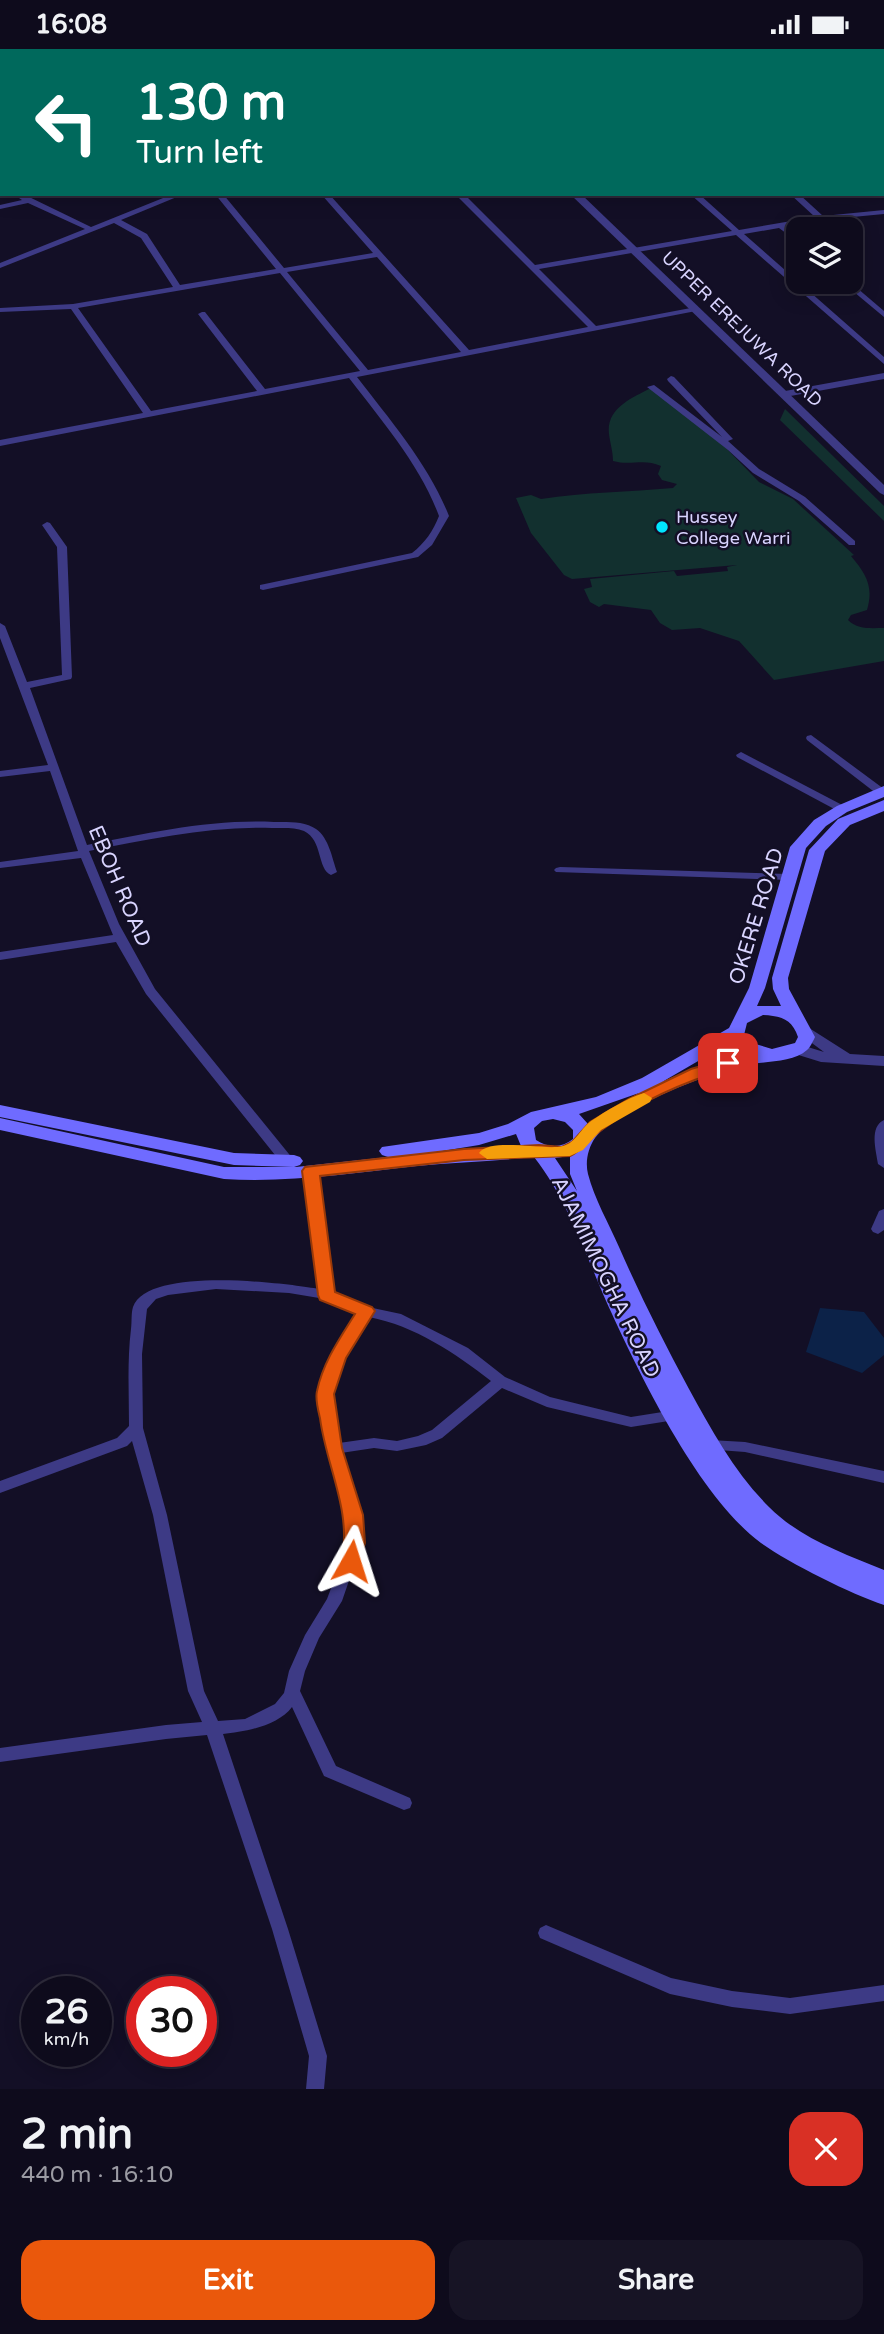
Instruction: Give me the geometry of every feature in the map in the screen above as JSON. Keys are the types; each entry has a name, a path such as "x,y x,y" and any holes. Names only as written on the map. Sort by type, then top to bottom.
{"main road":[{"name":"OKERE ROAD","path":"744,1016 757,988 798,848 820,823 842,809 883,800"},
{"name":"OKERE ROAD","path":"800,1024 781,989 780,978 810,867 817,850 844,822 883,800"},
{"path":"0,1111 234,1159 288,1162 467,1140 515,1129 530,1120 571,1111 625,1094 735,1032 739,1020 744,1016 763,1010 785,1012 800,1024 805,1041 798,1049 779,1055 749,1057 696,1073 609,1117 582,1141 564,1152 539,1150 464,1155 265,1175 224,1173 0,1124"},
{"path":"735,1032 746,1047 768,1055"},
{"path":"553,1113 571,1117 578,1122 584,1134 582,1141"},
{"path":"530,1120 525,1126 526,1139 539,1150"},
{"name":"AJAMIMOGHA ROAD","path":"582,1141 577,1161 586,1192 656,1348 731,1481 754,1507 780,1530 808,1547 884,1579"},
{"name":"AJAMIMOGHA ROAD","path":"539,1150 563,1183 638,1351 701,1460 735,1506 766,1536 791,1551 884,1595"}],"street":[{"path":"20,196 90,229"},
{"path":"160,196 167,199"},
{"path":"0,266 175,196"},
{"path":"221,196 366,373"},
{"path":"328,196 467,353"},
{"path":"460,196 595,330"},
{"name":"UPPER EREJUWA ROAD","path":"577,196 884,491"},
{"path":"696,196 884,361"},
{"path":"796,196 820,217"},
{"path":"0,207 29,201"},
{"path":"832,217 884,212"},
{"path":"114,220 144,236 178,289"},
{"path":"531,268 786,225"},
{"path":"782,226 786,230"},
{"path":"0,310 73,306 380,254"},
{"path":"860,294 884,315"},
{"path":"73,306 148,414"},
{"path":"0,443 696,309"},
{"path":"202,314 262,392"},
{"path":"262,587 415,555 426,547 440,524 443,516 439,503 377,409 351,376"},
{"path":"785,394 884,376"},
{"path":"671,379 766,478"},
{"path":"651,387 766,478 802,499 852,543"},
{"path":"24,686 67,677 62,547 47,525"},
{"name":"EBOH ROAD","path":"0,626 83,852 118,938 150,991 288,1162"},
{"path":"811,738 883,800"},
{"path":"741,755 842,809"},
{"path":"0,774 54,767"},
{"path":"0,865 83,852 197,827 258,824 311,830 318,836 331,872"},
{"path":"560,870 788,877"},
{"path":"0,956 118,938"},
{"path":"800,1024 826,1047 852,1059"},
{"path":"798,1049 821,1057 884,1061"},
{"path":"884,1124 880,1137 884,1164"},
{"path":"311,1171 327,1295"},
{"path":"878,1229 884,1214"},
{"path":"314,2089 318,2056 280,1929 212,1726 196,1691 160,1515 136,1428 135,1354 140,1307 151,1296 190,1286 216,1284 289,1288 327,1295 366,1311 396,1317 463,1352 500,1381 547,1402 631,1422 675,1415"},
{"path":"0,1755 212,1726 247,1725 281,1709 292,1691 297,1671 313,1636 334,1601 355,1543 353,1515 333,1448 325,1394 337,1357 366,1311"},
{"path":"333,1448 374,1443 397,1446 421,1441 437,1434 500,1381"},
{"path":"0,1487 122,1442 136,1428"},
{"path":"710,1445 745,1447 884,1477"},
{"path":"292,1691 330,1771 404,1803"},
{"path":"545,1933 670,1986 732,1999 790,2006 884,1993"}],"green space":[{"path":"651,388 726,448 759,482 793,499 854,555 851,556 867,581 870,594 867,610 851,615 848,620 860,627 884,628 884,661 774,680 739,641 700,628 672,630 660,623 651,610 604,604 599,607 590,602 584,589 592,587 590,579 674,571 677,576 728,571 727,567 737,565 572,579 564,575 531,533 516,498 531,495 541,499 673,488 677,484 662,480 658,474 661,466 613,461 609,434 612,417 622,405"},
{"path":"785,409 884,506 884,521 780,420"}],"water":[{"path":"820,1308 864,1312 884,1338 884,1355 862,1373 806,1352"}],"slow traffic":[{"path":"487,1153 539,1150 555,1153 571,1150 596,1126 644,1098"}],"place":[{"name":"Hussey College Warri","path":"662,527"}],"route":[{"path":"351,1561 355,1543 353,1515 333,1448 325,1394 337,1357 366,1311 327,1295 311,1171 464,1155 539,1150 547,1153 564,1152 578,1146 596,1126 635,1103 696,1073 728,1063"}]}
